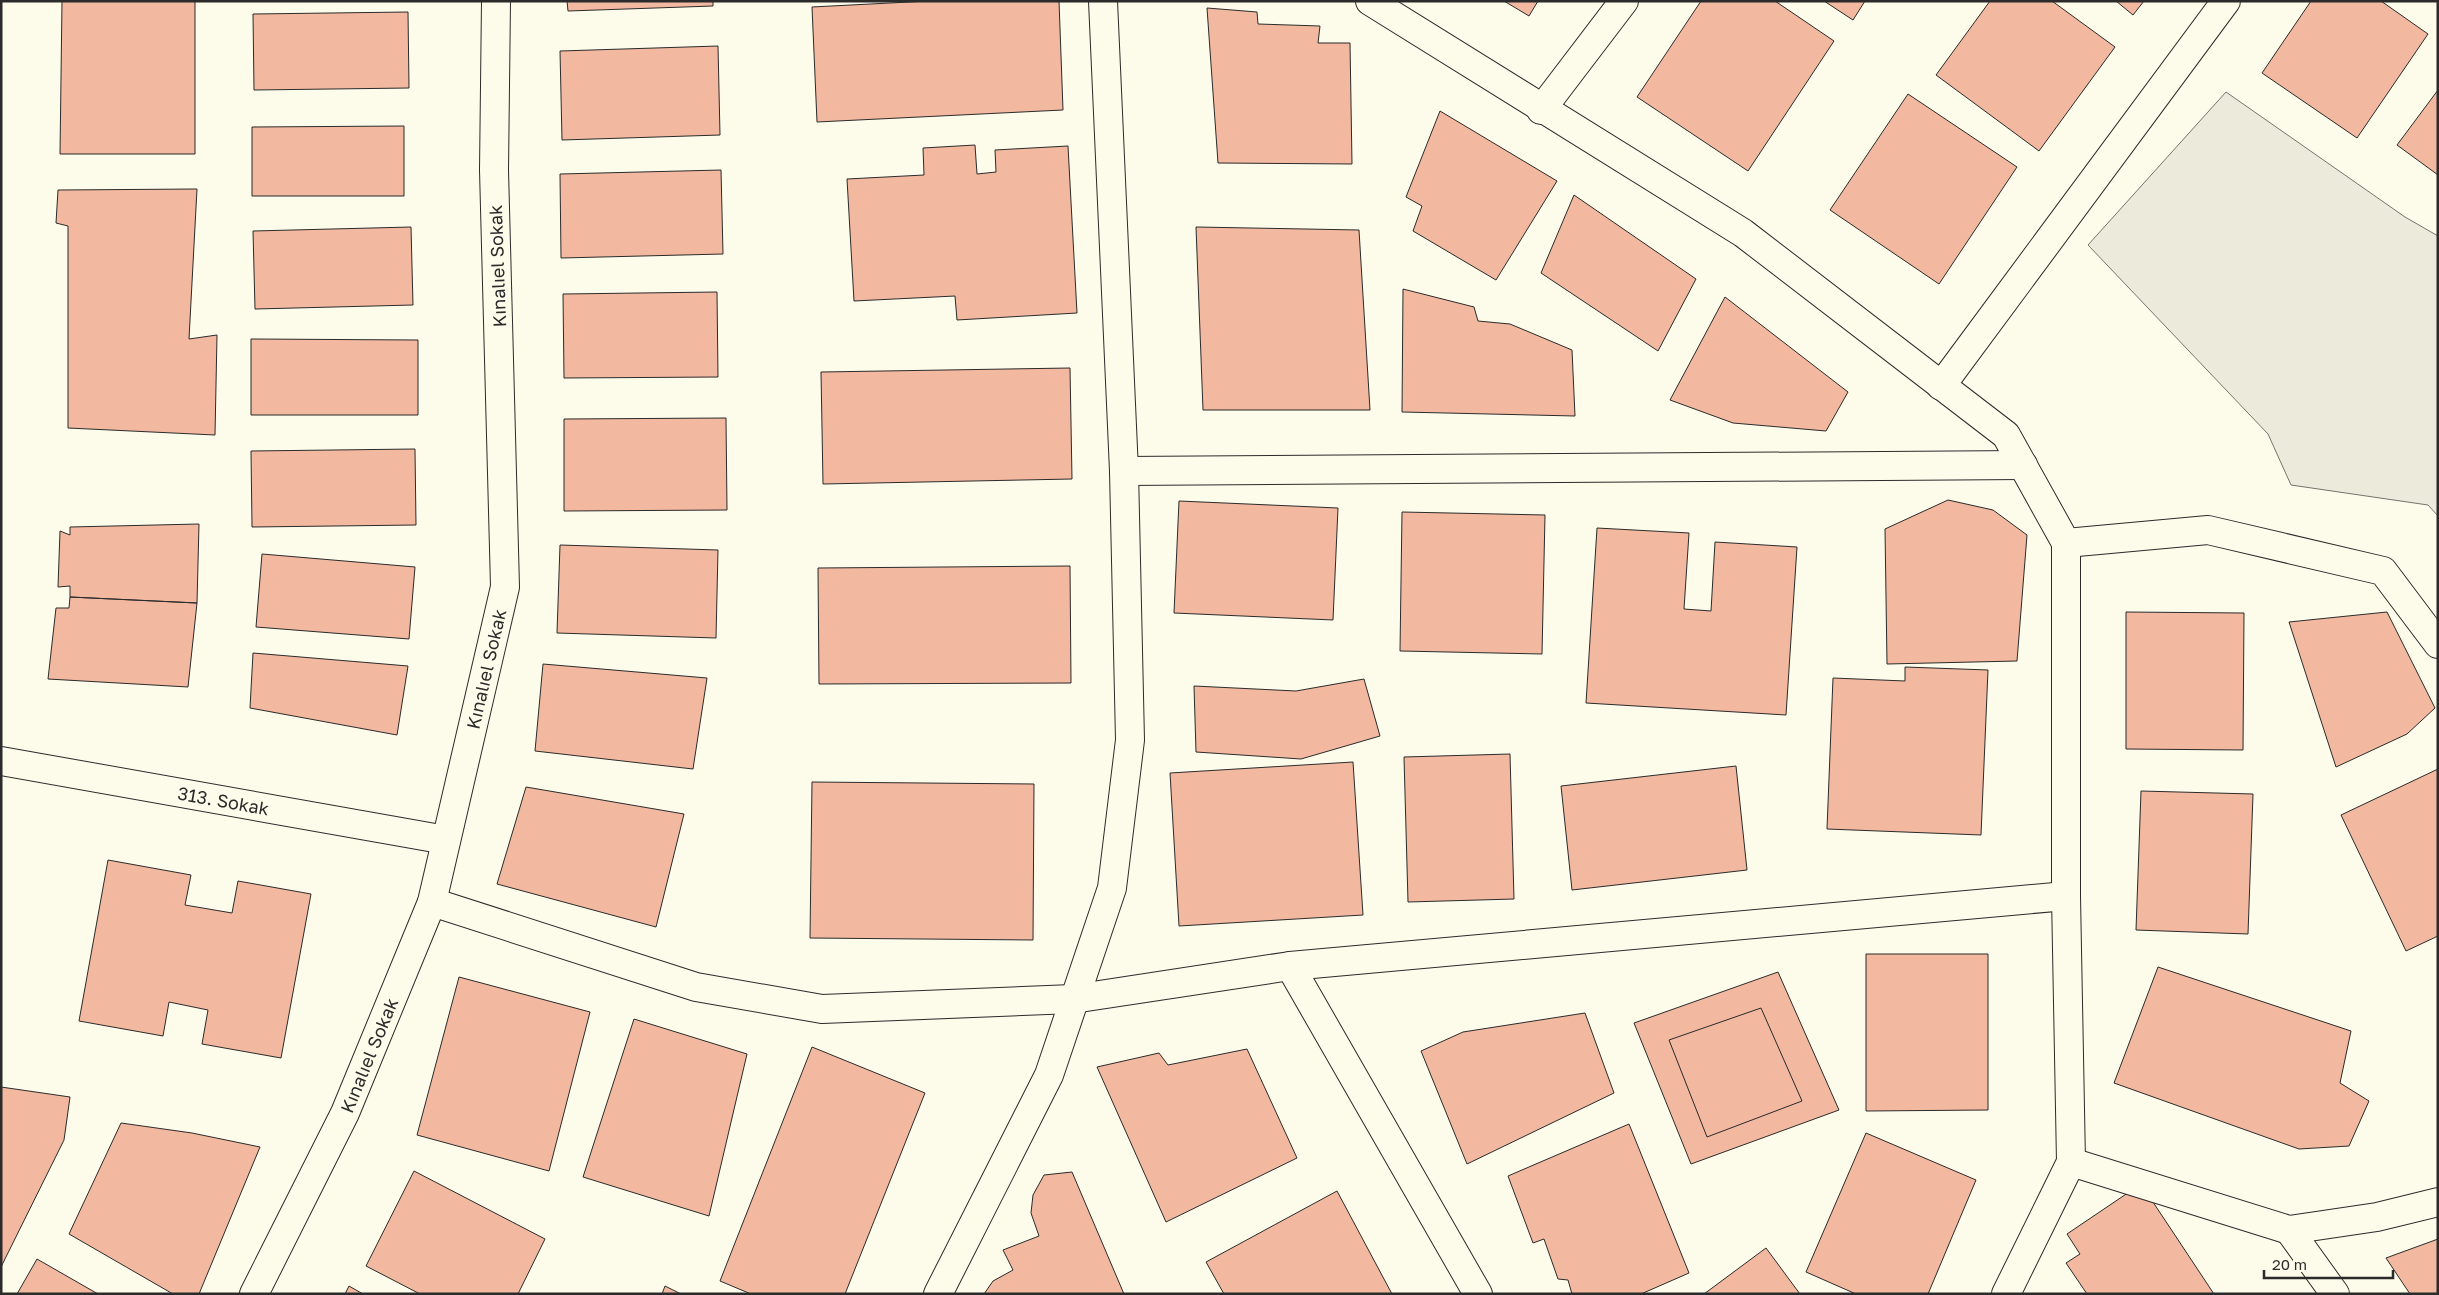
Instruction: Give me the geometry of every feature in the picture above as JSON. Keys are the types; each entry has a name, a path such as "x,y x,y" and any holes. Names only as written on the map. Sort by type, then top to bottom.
{"street":[{"name":"Kınalıel Sokak","path":"254,1294 345,1113 432,902 505,587 494,170 496,1"},
{"path":"938,1294 1049,1075 1073,999 1112,888 1130,740 1124,471 1102,1"},
{"path":"1370,1 1541,110 1742,233 2006,435 2066,543 2066,896 2071,1162 2006,1294"},
{"path":"1541,110 1624,1"},
{"path":"1941,386 2226,1"},
{"path":"1124,471 2023,465"},
{"path":"2066,543 2208,530 2383,571 2438,644"},
{"name":"313. Sokak","path":"1,761 446,840"},
{"path":"432,902 696,987 822,1009 1073,999 1290,966 2066,896"},
{"path":"1290,966 1478,1294"},
{"path":"2071,1162 2289,1230 2377,1217 2438,1202"},
{"path":"2289,1230 2335,1294"}],"shaded area":[{"path":"2226,92 2405,217 2438,236 2438,516 2428,505 2291,485 2268,434 2088,245"}],"building":[{"path":"62,1 195,1 195,154 60,154"},
{"path":"567,1 713,1 713,6 568,11"},
{"path":"929,1 1059,1 1063,110 817,122 812,7"},
{"path":"1504,1 1538,1 1529,16"},
{"path":"1701,1 1775,1 1834,41 1748,171 1637,97"},
{"path":"1824,1 1865,1 1853,20"},
{"path":"1990,1 2052,1 2115,47 2039,151 1936,75"},
{"path":"2116,1 2144,1 2133,15"},
{"path":"2311,1 2381,1 2428,34 2357,138 2262,73"},
{"path":"1207,8 1257,12 1258,24 1320,26 1318,43 1350,43 1352,164 1218,163"},
{"path":"408,12 409,88 254,90 253,14"},
{"path":"718,46 720,135 562,140 560,51"},
{"path":"2438,90 2438,175 2397,145"},
{"path":"1908,94 2017,167 1939,284 1830,210"},
{"path":"1440,111 1557,181 1496,280 1413,231 1422,206 1406,197"},
{"path":"404,126 404,196 252,196 252,127"},
{"path":"975,145 977,174 996,172 995,150 1068,146 1077,313 957,320 955,296 854,301 847,179 924,175 923,148"},
{"path":"721,170 723,254 561,258 560,174"},
{"path":"197,189 189,339 217,335 215,435 68,428 68,226 56,223 58,190"},
{"path":"1574,195 1696,279 1658,351 1541,273"},
{"path":"411,227 413,305 255,309 253,231"},
{"path":"1196,227 1359,230 1370,410 1203,410"},
{"path":"1403,289 1474,307 1478,321 1510,324 1572,350 1575,416 1402,412"},
{"path":"717,292 718,377 564,378 563,294"},
{"path":"1725,297 1848,392 1826,431 1733,423 1670,400"},
{"path":"251,339 418,340 418,415 251,415"},
{"path":"1070,368 1072,479 823,484 821,372"},
{"path":"726,418 727,510 564,511 564,419"},
{"path":"415,449 416,525 252,527 251,451"},
{"path":"1948,500 1993,510 2027,535 2017,661 1887,664 1885,529"},
{"path":"1179,501 1338,508 1333,620 1174,613"},
{"path":"1402,512 1545,515 1542,654 1400,651"},
{"path":"199,524 197,603 70,597 70,586 58,587 60,531 70,535 70,527"},
{"path":"1597,528 1689,533 1684,609 1711,611 1715,542 1797,547 1786,715 1586,703"},
{"path":"560,545 718,550 716,638 557,633"},
{"path":"262,554 415,567 409,639 256,627"},
{"path":"1070,566 1071,683 819,684 818,568"},
{"path":"70,597 197,603 188,687 48,679 56,608 69,608"},
{"path":"2126,612 2244,613 2243,750 2126,749"},
{"path":"2387,612 2435,708 2407,734 2336,767 2289,622"},
{"path":"253,653 408,666 397,735 250,708"},
{"path":"543,664 707,678 693,769 535,751"},
{"path":"1905,667 1988,670 1981,835 1827,829 1833,678 1905,681"},
{"path":"1364,679 1380,736 1301,759 1196,752 1194,686 1296,691"},
{"path":"1510,754 1514,899 1408,902 1404,757"},
{"path":"1353,762 1363,915 1179,926 1170,773"},
{"path":"1736,766 1747,870 1572,890 1561,786"},
{"path":"2438,769 2438,936 2406,951 2341,815"},
{"path":"812,782 1034,784 1033,940 810,938"},
{"path":"526,787 684,814 656,927 497,884"},
{"path":"2141,791 2253,794 2248,934 2136,930"},
{"path":"108,860 191,875 185,905 232,913 238,881 311,894 281,1058 202,1044 208,1010 169,1002 163,1036 79,1021"},
{"path":"1866,954 1988,954 1988,1110 1866,1111"},
{"path":"2158,967 2351,1031 2340,1083 2369,1101 2349,1146 2299,1149 2114,1083"},
{"path":"1778,972 1839,1110 1691,1164 1634,1023"},
{"path":"459,977 590,1012 549,1171 417,1135"},
{"path":"1761,1008 1802,1101 1707,1137 1669,1040"},
{"path":"1585,1013 1614,1093 1467,1164 1421,1051 1463,1032"},
{"path":"634,1019 747,1054 709,1216 583,1177"},
{"path":"812,1047 925,1093 845,1294 751,1294 720,1281"},
{"path":"1247,1049 1297,1158 1166,1222 1097,1067 1159,1053 1168,1065"},
{"path":"1,1087 70,1097 64,1140 1,1267"},
{"path":"121,1123 192,1133 260,1147 199,1294 173,1294 69,1234"},
{"path":"1629,1124 1689,1273 1641,1294 1572,1294 1568,1280 1558,1279 1544,1239 1533,1243 1508,1176"},
{"path":"1866,1133 1976,1180 1928,1294 1856,1294 1806,1272"},
{"path":"414,1171 545,1239 518,1294 420,1294 366,1266"},
{"path":"1072,1172 1124,1294 984,1294 993,1281 1013,1270 1003,1250 1039,1236 1031,1213 1033,1195 1044,1175"},
{"path":"2141,1184 2214,1294 2087,1294 2066,1263 2080,1254 2067,1234"},
{"path":"1337,1191 1392,1294 1224,1294 1206,1262"},
{"path":"2438,1239 2438,1294 2410,1294 2386,1258"},
{"path":"1766,1248 1800,1294 1704,1294"},
{"path":"37,1259 98,1294 17,1294"},
{"path":"349,1286 363,1294 345,1294"},
{"path":"665,1286 681,1294 662,1294"}]}
